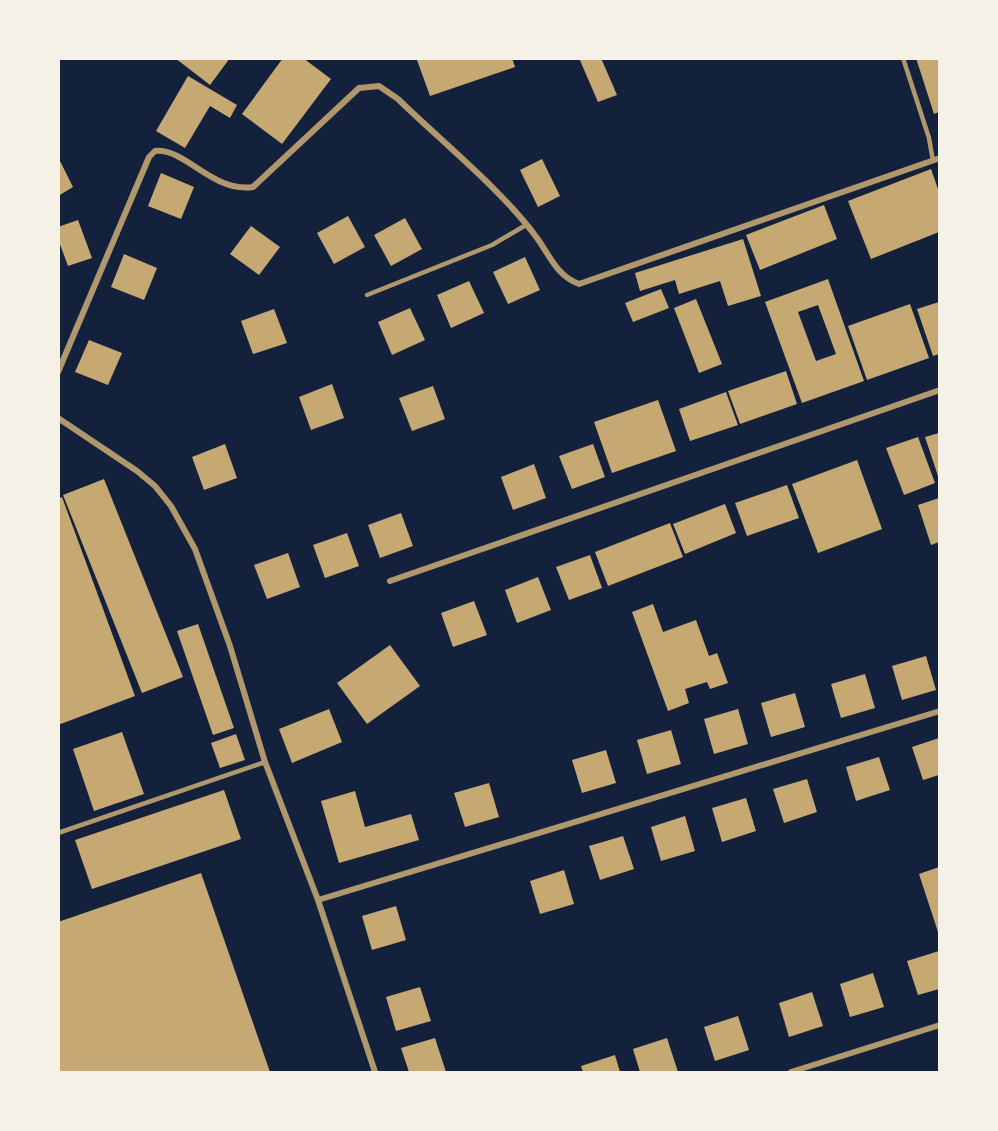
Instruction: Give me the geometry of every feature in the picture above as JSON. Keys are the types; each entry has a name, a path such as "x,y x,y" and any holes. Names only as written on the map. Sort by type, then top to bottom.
{"street":[{"path":"58,372 143,165 155,152 168,153 234,188 253,187 359,88 379,86 398,99 526,225 562,276 579,284 936,159"},
{"path":"390,581 939,390"},
{"path":"58,418 137,471 171,506 195,549 230,646 265,762 318,900 375,1072"},
{"path":"318,900 939,711"},
{"path":"791,1072 939,1025"}],"lane":[{"path":"903,58 936,159"},
{"path":"367,295 492,246 526,225"},
{"path":"58,833 265,762"}],"building":[{"path":"175,58 230,58 210,85"},
{"path":"283,58 303,58 331,79 282,144 242,114"},
{"path":"423,58 512,58 515,67 430,96 417,60"},
{"path":"579,58 601,58 617,95 598,102"},
{"path":"916,58 939,58 939,112 934,114"},
{"path":"188,76 237,105 230,118 210,106 185,148 156,131"},
{"path":"58,157 73,187 58,196"},
{"path":"542,159 560,196 538,207 520,170"},
{"path":"931,169 939,192 939,232 871,259 848,201"},
{"path":"161,173 194,187 181,219 148,206"},
{"path":"824,205 837,239 760,270 746,235"},
{"path":"348,216 365,247 334,264 317,233"},
{"path":"405,218 422,249 391,266 374,235"},
{"path":"78,220 92,258 68,266 58,239 58,227"},
{"path":"251,226 280,247 259,275 230,254"},
{"path":"743,239 761,296 728,306 720,281 679,294 675,280 640,291 635,273"},
{"path":"124,254 157,268 144,300 111,287"},
{"path":"525,257 540,290 508,304 493,272"},
{"path":"828,279 864,381 802,403 765,302","holes":["818,305 836,354 816,361 798,312"]},
{"path":"469,281 484,313 451,328 437,295"},
{"path":"661,289 669,308 633,322 625,303"},
{"path":"696,299 722,364 699,373 674,308"},
{"path":"939,302 939,354 933,356 917,309"},
{"path":"910,304 929,358 867,380 848,326"},
{"path":"410,308 425,340 392,355 378,322"},
{"path":"274,309 287,343 253,354 241,321"},
{"path":"89,340 122,353 108,385 75,372"},
{"path":"786,371 797,404 740,424 728,391"},
{"path":"332,384 344,418 311,430 299,397"},
{"path":"433,386 445,419 412,431 399,398"},
{"path":"726,392 738,425 690,441 679,409"},
{"path":"658,400 676,451 612,473 594,422"},
{"path":"939,433 939,479 925,437"},
{"path":"918,437 935,483 904,495 886,448"},
{"path":"225,444 237,478 204,490 192,457"},
{"path":"593,444 605,477 572,489 559,456"},
{"path":"857,460 882,529 818,553 792,484"},
{"path":"534,464 546,498 513,510 501,477"},
{"path":"104,479 183,677 142,693 63,495"},
{"path":"787,485 799,518 747,536 735,503"},
{"path":"62,497 135,696 58,725 58,499"},
{"path":"939,498 939,542 931,545 918,505"},
{"path":"725,504 736,533 685,554 673,524"},
{"path":"401,513 413,546 380,558 368,525"},
{"path":"670,523 683,557 608,586 595,552"},
{"path":"347,533 359,566 325,578 313,545"},
{"path":"288,553 300,587 267,599 254,565"},
{"path":"590,555 602,588 569,600 556,567"},
{"path":"538,577 551,610 517,623 505,590"},
{"path":"474,601 487,635 453,647 441,613"},
{"path":"653,604 663,632 696,620 709,656 717,653 728,683 710,689 707,682 685,689 689,703 668,711 632,612"},
{"path":"198,624 234,728 213,735 177,631"},
{"path":"390,645 420,686 367,724 337,683"},
{"path":"926,656 936,690 902,700 892,666"},
{"path":"865,674 875,708 841,718 831,684"},
{"path":"795,693 805,727 771,737 761,703"},
{"path":"329,709 342,742 292,763 279,729"},
{"path":"738,709 748,744 714,754 704,719"},
{"path":"671,730 681,764 647,774 637,740"},
{"path":"122,732 144,794 94,811 73,749"},
{"path":"236,734 245,760 220,768 211,743"},
{"path":"939,738 939,775 923,780 912,747"},
{"path":"606,750 616,783 582,793 572,760"},
{"path":"879,757 890,790 856,801 846,767"},
{"path":"807,779 817,812 784,823 773,789"},
{"path":"489,783 499,817 465,827 454,793"},
{"path":"224,790 241,839 92,889 75,840"},
{"path":"355,791 365,827 411,814 419,840 339,863 321,801"},
{"path":"746,798 756,831 722,842 712,808"},
{"path":"685,816 695,851 661,861 651,827"},
{"path":"623,836 634,869 600,880 589,846"},
{"path":"939,867 939,935 919,874"},
{"path":"564,870 574,904 540,914 530,881"},
{"path":"201,873 270,1072 58,1072 58,922"},
{"path":"396,906 406,940 372,950 362,916"},
{"path":"939,951 939,989 918,995 907,961"},
{"path":"873,973 884,1007 850,1017 840,984"},
{"path":"420,987 431,1021 396,1031 386,997"},
{"path":"812,992 823,1026 789,1037 779,1003"},
{"path":"738,1016 749,1050 715,1061 704,1027"},
{"path":"435,1038 446,1072 409,1072 401,1048"},
{"path":"667,1038 678,1072 640,1072 633,1049"},
{"path":"615,1055 620,1072 583,1072 581,1066"}]}
